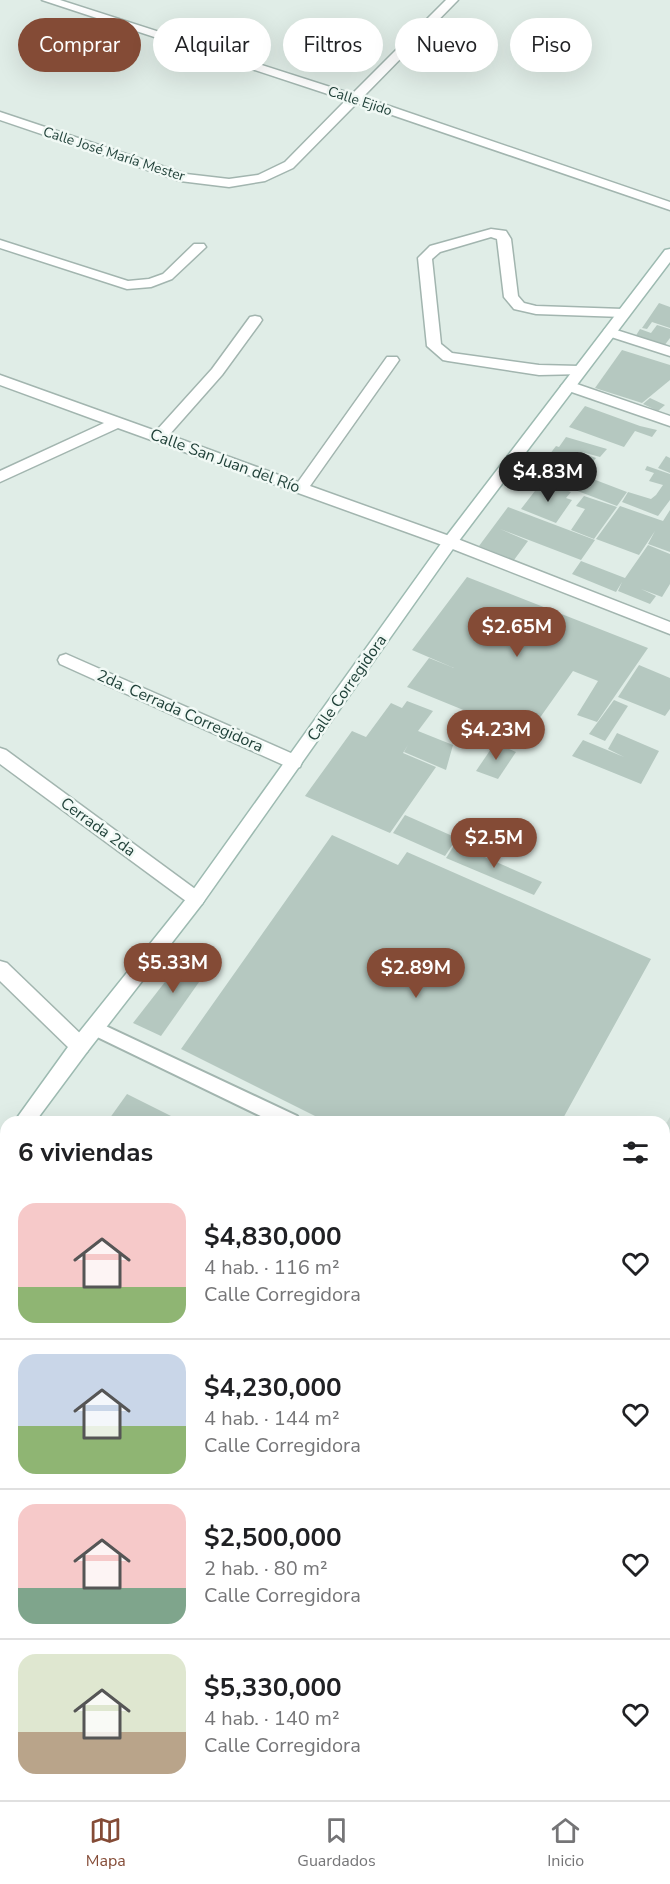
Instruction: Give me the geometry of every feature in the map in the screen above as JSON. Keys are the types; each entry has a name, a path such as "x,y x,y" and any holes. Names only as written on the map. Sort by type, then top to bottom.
{"street":[{"name":"Calle Ejido","path":"48,0 356,99 670,206"},
{"name":"Calle José María Mester","path":"0,116 183,178 229,183 261,178 289,165 452,0"},
{"path":"579,371 538,370 448,357 434,346 425,258 428,254 435,249 491,233 501,234 504,239 511,297 519,306 536,310 623,313"},
{"path":"0,244 127,285 149,285 169,278 198,248"},
{"name":"Calle Corregidora","path":"28,1116 80,1046 196,899 450,542 670,253"},
{"path":"159,437 217,372 255,320"},
{"path":"610,332 670,352"},
{"path":"301,488 392,360"},
{"name":"Calle San Juan del Río","path":"0,380 450,542 670,628"},
{"path":"568,386 670,421"},
{"path":"0,477 118,422"},
{"name":"2da. Cerrada Corregidora","path":"66,660 294,762"},
{"name":"Cerrada 2da","path":"0,755 196,899"},
{"path":"0,969 80,1046"}],"lane":[{"path":"95,1028 278,1116"}],"building":[{"path":"659,303 670,307 670,328 652,322 647,329 642,328"},
{"path":"657,325 670,329 670,338 664,346 635,337 640,329 651,333"},
{"path":"622,350 670,365 670,380 642,403 595,388"},
{"path":"650,398 665,405 658,411 643,404"},
{"path":"585,406 657,430 652,437 635,431 624,447 569,427"},
{"path":"566,437 607,449 600,457 582,452 585,453 560,486 533,476 556,446 559,447"},
{"path":"585,454 596,458 591,464 581,461"},
{"path":"666,456 670,458 670,473 658,468"},
{"path":"647,466 670,474 670,500 658,516 622,502 628,492 651,499 663,485 649,481 654,473 645,470"},
{"path":"585,476 627,492 617,506 575,490"},
{"path":"552,485 571,492 566,498 572,500 556,523 521,509 538,487 547,491"},
{"path":"584,496 617,507 594,539 571,530 585,509 576,506"},
{"path":"620,506 663,521 670,510 670,552 648,544 655,531 639,555 596,539"},
{"path":"508,507 595,540 581,560 500,529 528,541 514,560 479,546"},
{"path":"648,545 670,554 670,584 662,597 641,589 656,596 650,604 618,591 622,582 616,592 572,574 581,561 625,578"},
{"path":"467,577 648,648 597,722 577,715 598,681 573,671 527,736 407,687 429,658 454,668 412,650"},
{"path":"639,665 670,678 670,709 665,716 618,697"},
{"path":"614,700 628,706 605,741 589,734"},
{"path":"407,701 433,711 418,731 453,745 446,770 404,752 408,745 403,753 436,767 390,833 305,796 352,731 366,737 391,703 402,708"},
{"path":"617,733 659,751 641,784 572,756 583,740 624,757 608,749"},
{"path":"495,743 516,752 498,779 476,771"},
{"path":"405,815 457,838 445,856 393,833"},
{"path":"332,835 398,865 407,852 651,959 564,1116 315,1116 181,1049"},
{"path":"455,844 542,882 534,895 446,858"},
{"path":"193,946 200,950 204,975 161,1036 133,1023"},
{"path":"127,1094 171,1116 111,1116"}]}
